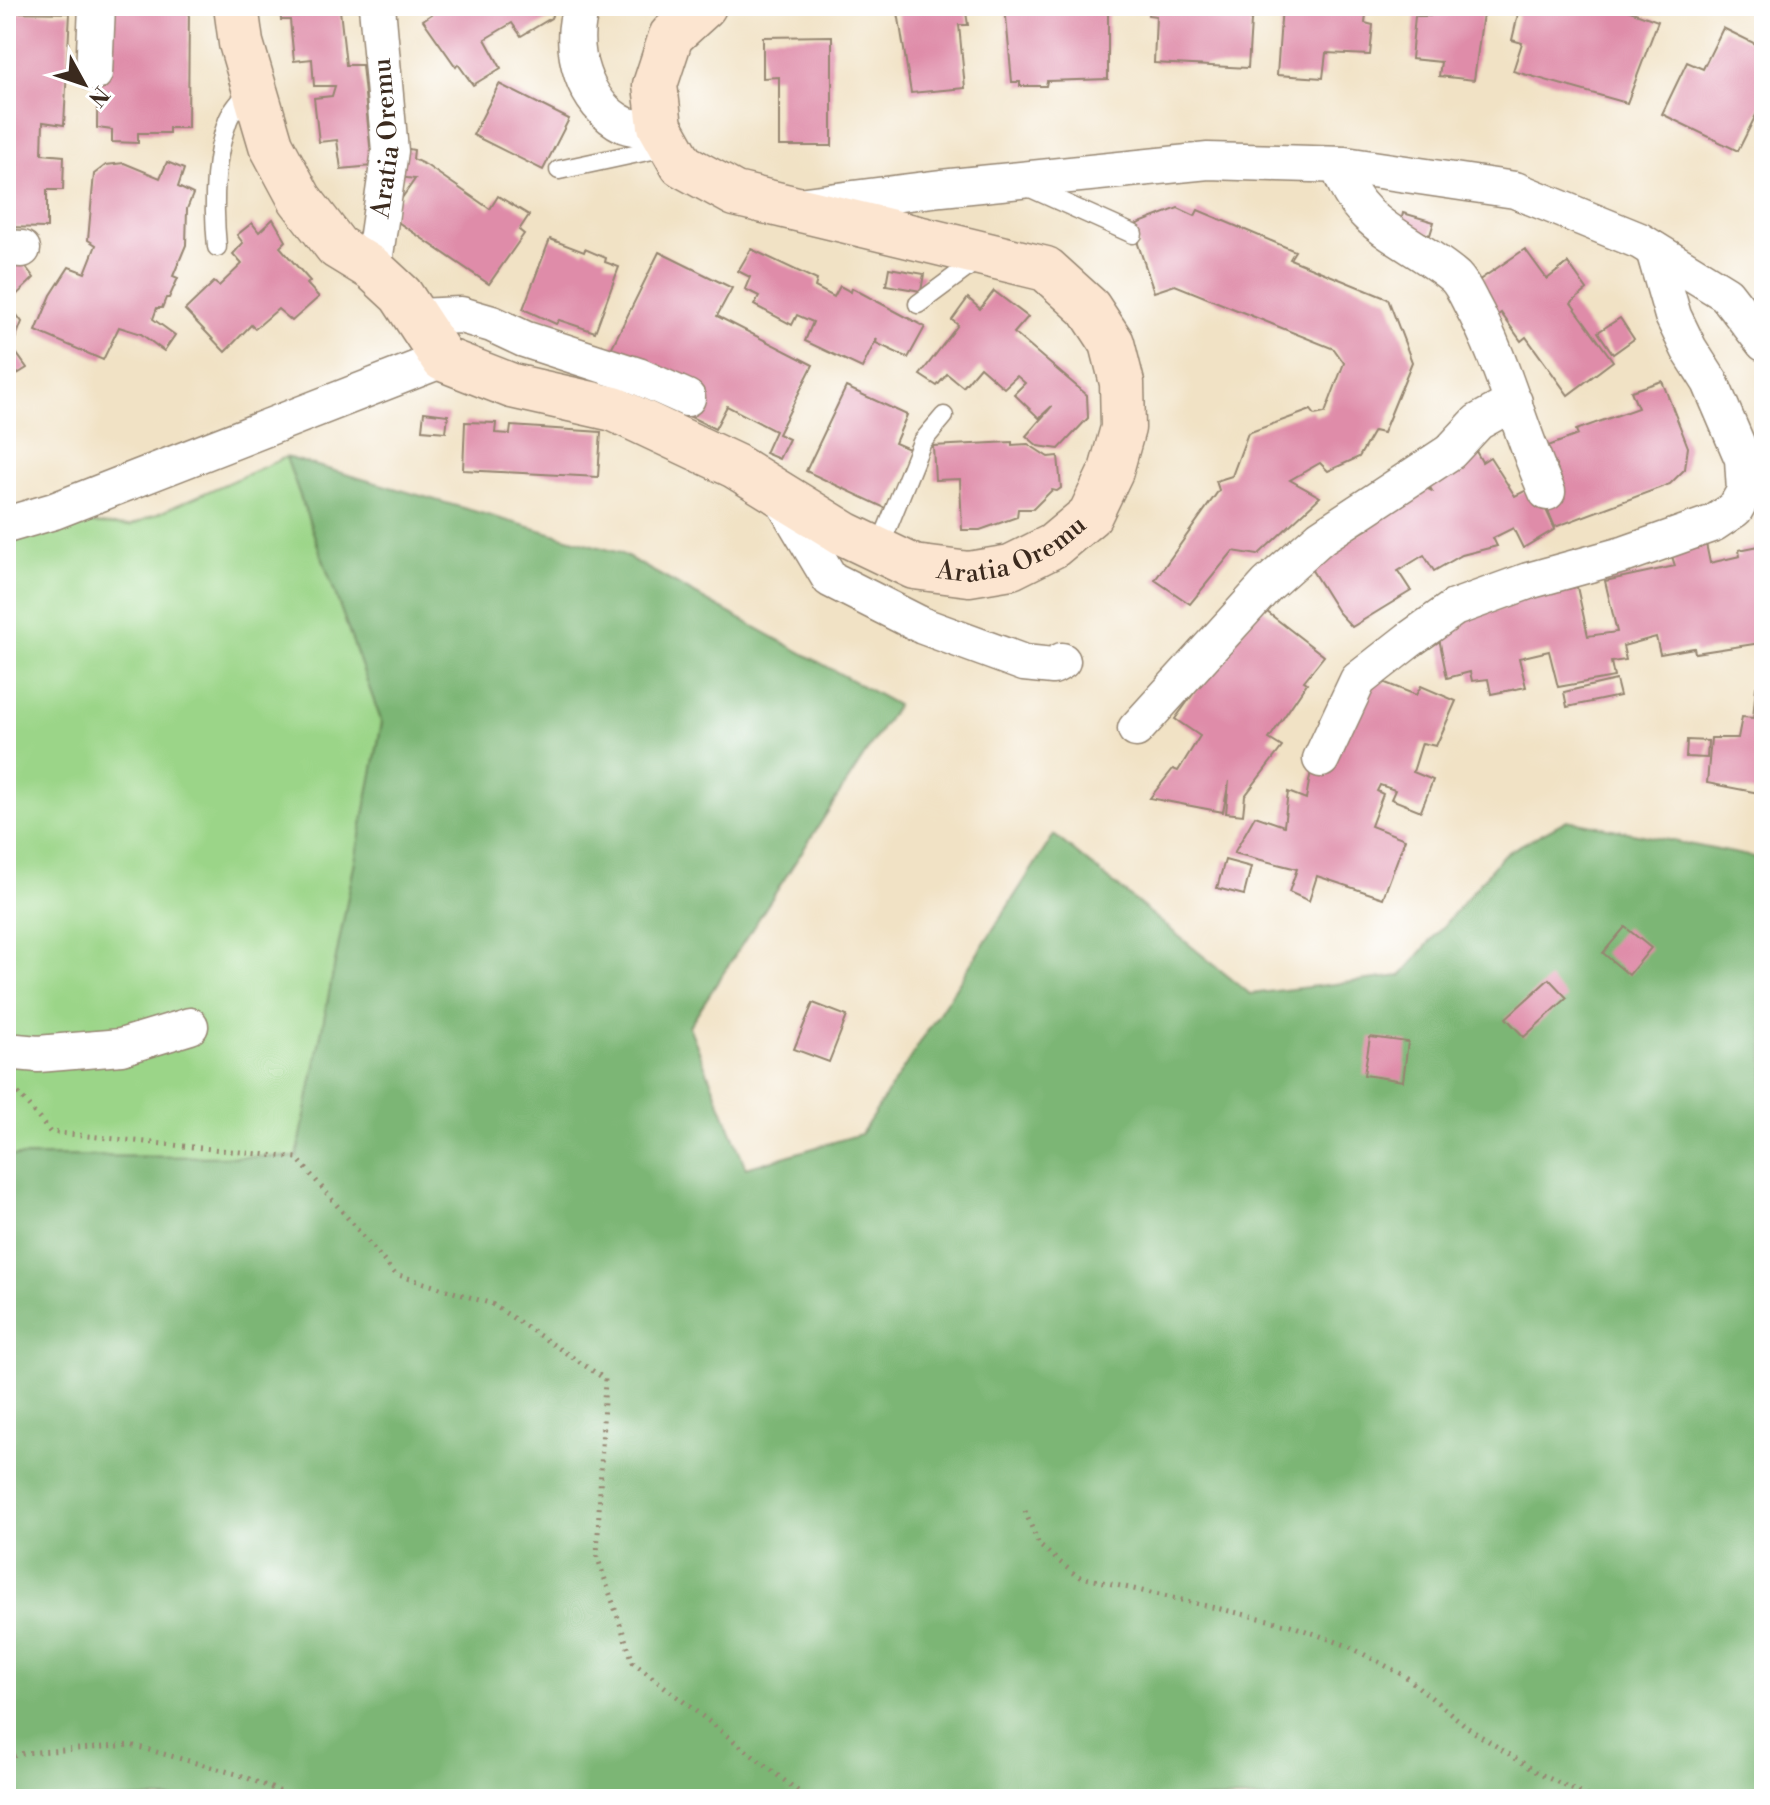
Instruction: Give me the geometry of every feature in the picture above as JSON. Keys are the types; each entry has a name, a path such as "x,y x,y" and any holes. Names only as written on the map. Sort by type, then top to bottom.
{"main road":[{"name":"Aratia Oremu","path":"236,6 241,43 271,145 300,199 337,247 373,269 401,295 443,359 512,386 614,409 735,466 845,534 914,567 969,574 1011,567 1053,546 1090,515 1111,471 1123,428 1122,383 1112,343 1089,308 1046,269 735,194 682,165 667,138"},
{"path":"667,138 655,85 671,36 704,6"}],"street":[{"path":"94,73 97,6"},
{"name":"Aratia Oremu","path":"373,269 390,151 377,6"},
{"path":"582,6 577,35 579,64 589,92 605,112 627,126 667,138"},
{"path":"788,208 1014,180 1208,161 1339,165 1515,190 1640,241 1726,294 1764,343"},
{"path":"1339,165 1344,184 1362,210 1397,239 1458,279 1483,325 1547,492"},
{"path":"1321,759 1358,680 1454,608 1528,581 1626,554 1714,523 1735,509 1745,491 1743,459 1710,382 1673,316 1654,250"},
{"path":"417,317 461,315 492,324 524,339 638,376 687,398"},
{"path":"6,525 54,511 443,359"},
{"path":"1136,729 1267,585 1321,537 1450,452 1478,422 1514,402"},
{"name":"Aratia Oremu","path":"777,491 830,579 923,626 1024,663 1053,666 1062,661"},
{"path":"6,1051 38,1054 121,1047 190,1026"}],"lane":[{"path":"217,247 215,183 221,147 228,117 254,84"},
{"path":"559,170 667,138"},
{"path":"1014,180 1133,234"},
{"path":"918,304 986,254"},
{"path":"878,551 922,442 944,416"}],"path":[{"path":"6,1078 50,1132 297,1158 395,1274 492,1304 605,1379 597,1556 633,1662 808,1799"},
{"path":"1025,1511 1039,1545 1077,1576 1290,1625 1348,1646 1405,1676 1471,1730 1540,1774 1593,1799"},
{"path":"6,1758 24,1753 131,1745 240,1775 298,1799"}],"green space":[{"path":"286,457 382,723 297,1158 6,1156 6,518 130,526"},
{"path":"286,457 620,553 897,705 689,1026 746,1168 861,1134 1054,835 1250,994 1401,976 1504,854 1567,820 1764,859 1764,1791 1719,1799 13,1799 15,1757 6,1750 6,1156 297,1157 382,723"}],"building":[{"path":"101,6 189,6 188,128 169,128 169,133 138,133 138,143 112,142 112,130 97,128"},
{"path":"280,6 322,6 322,11 340,10 346,65 362,65 372,166 341,169 337,140 319,142 314,98 332,96 335,86 314,86 312,59 294,61 290,20 281,20"},
{"path":"428,6 556,6 551,18 521,36 512,23 485,39 501,68 473,85 458,64 456,67 423,20 432,14"},
{"path":"897,6 965,6 968,25 959,25 965,88 911,93"},
{"path":"1005,6 1108,6 1108,79 1047,81 1046,86 1020,86 1020,82 1012,82"},
{"path":"1149,6 1252,6 1248,68 1154,63 1156,16 1148,15"},
{"path":"1282,6 1367,6 1365,23 1373,25 1370,55 1326,53 1323,78 1277,75"},
{"path":"1431,6 1484,6 1474,80 1439,76 1441,62 1411,59 1415,16 1430,16"},
{"path":"1520,6 1616,6 1658,21 1627,103 1513,71 1522,43 1512,40"},
{"path":"6,12 70,13 64,125 43,122 42,154 64,156 63,190 47,190 47,228 6,227"},
{"path":"1723,28 1764,48 1764,99 1738,151 1662,114 1687,62 1703,69"},
{"path":"832,36 832,146 779,146 779,77 763,78 763,37"},
{"path":"499,84 569,119 543,170 473,135"},
{"path":"404,148 414,150 413,159 490,209 498,196 529,215 519,230 524,234 489,284 392,218 396,197 402,198 415,179 399,177"},
{"path":"167,162 184,169 178,187 193,194 187,209 186,245 173,276 178,278 169,298 166,298 162,308 157,308 153,319 175,335 164,351 141,334 119,327 103,360 36,331 51,295 69,267 85,273 96,245 88,240 94,174 106,165 124,163 160,178"},
{"path":"1178,208 1195,216 1198,210 1295,251 1290,259 1388,299 1412,362 1383,433 1374,431 1359,457 1328,471 1320,463 1290,480 1320,497 1258,555 1233,551 1190,604 1155,580 1219,490 1216,481 1232,476 1248,433 1311,410 1315,415 1325,413 1344,363 1334,349 1175,285 1154,292 1132,226"},
{"path":"1403,213 1434,222 1430,235 1400,226"},
{"path":"273,219 286,241 280,247 310,281 307,284 319,297 292,321 278,309 255,329 251,325 225,352 185,310 214,282 219,286 242,264 233,254 243,243 237,235 252,223 259,232"},
{"path":"550,239 584,252 585,249 619,267 595,332 559,320 556,324 523,309"},
{"path":"751,249 817,280 815,287 834,297 840,286 851,292 852,288 925,327 908,358 876,343 877,338 862,368 805,341 813,322 797,315 792,325 754,305 759,296 745,289 750,277 738,271"},
{"path":"1525,249 1547,279 1568,263 1587,290 1571,303 1613,361 1568,395 1526,337 1521,341 1501,313 1490,321 1478,281"},
{"path":"659,252 732,288 717,316 813,365 778,434 789,439 779,459 765,453 775,431 727,406 715,429 687,415 702,388 682,378 607,357"},
{"path":"6,253 16,254 34,278 8,303 22,322 12,347 27,368 6,381"},
{"path":"889,268 924,274 921,291 886,285"},
{"path":"994,291 1028,317 1014,333 1087,395 1088,418 1059,449 1038,446 1026,436 1052,406 1039,418 1014,394 1025,383 1017,376 1004,388 980,367 963,387 947,374 937,386 920,375 958,325 952,320 968,298 980,309"},
{"path":"1620,318 1634,339 1613,354 1598,332"},
{"path":"1662,381 1688,447 1685,469 1670,484 1555,527 1546,506 1543,448 1578,435 1576,430 1638,408 1631,391"},
{"path":"846,387 907,415 895,443 914,451 887,509 806,471"},
{"path":"424,412 448,415 446,432 422,430"},
{"path":"465,422 496,423 495,433 510,434 511,426 601,432 598,477 463,470"},
{"path":"1012,442 1012,445 1028,444 1048,457 1058,456 1061,488 1052,490 1033,509 1018,509 1017,517 980,530 962,530 960,479 935,480 933,446"},
{"path":"1472,444 1482,462 1490,457 1515,496 1535,486 1555,529 1523,548 1513,528 1493,538 1497,546 1462,555 1434,571 1424,555 1398,571 1411,591 1352,627 1338,612 1308,564 1371,527 1369,523 1426,488 1432,491 1424,476"},
{"path":"1705,539 1710,563 1740,556 1739,550 1764,545 1764,631 1760,632 1761,643 1695,653 1694,648 1660,654 1656,637 1623,646 1626,660 1611,662 1614,677 1558,687 1549,651 1519,658 1526,687 1491,694 1488,679 1472,681 1470,672 1447,678 1436,623 1506,608 1505,601 1577,587 1588,636 1617,632 1605,581 1675,566 1670,550"},
{"path":"1262,608 1324,656 1304,681 1307,683 1269,739 1282,747 1245,796 1243,815 1226,813 1229,781 1223,812 1150,798 1173,769 1178,771 1200,736 1175,719 1217,661"},
{"path":"1370,677 1416,695 1421,686 1456,701 1436,746 1422,743 1413,772 1433,780 1421,811 1391,799 1395,790 1380,785 1377,791 1383,794 1371,826 1405,839 1383,898 1317,876 1309,901 1289,892 1297,869 1234,853 1255,816 1284,826 1288,792 1306,799 1312,765"},
{"path":"1616,680 1620,696 1567,707 1564,692"},
{"path":"1756,687 1764,687 1764,794 1707,783 1711,738 1738,738 1742,717 1753,718"},
{"path":"1687,740 1708,741 1707,758 1686,757"},
{"path":"1225,860 1251,867 1244,895 1217,888"},
{"path":"1625,927 1651,948 1629,975 1603,953"},
{"path":"1549,979 1567,998 1524,1037 1506,1018"},
{"path":"813,1003 847,1016 829,1062 794,1049"},
{"path":"1370,1037 1408,1042 1403,1081 1364,1075"}]}
